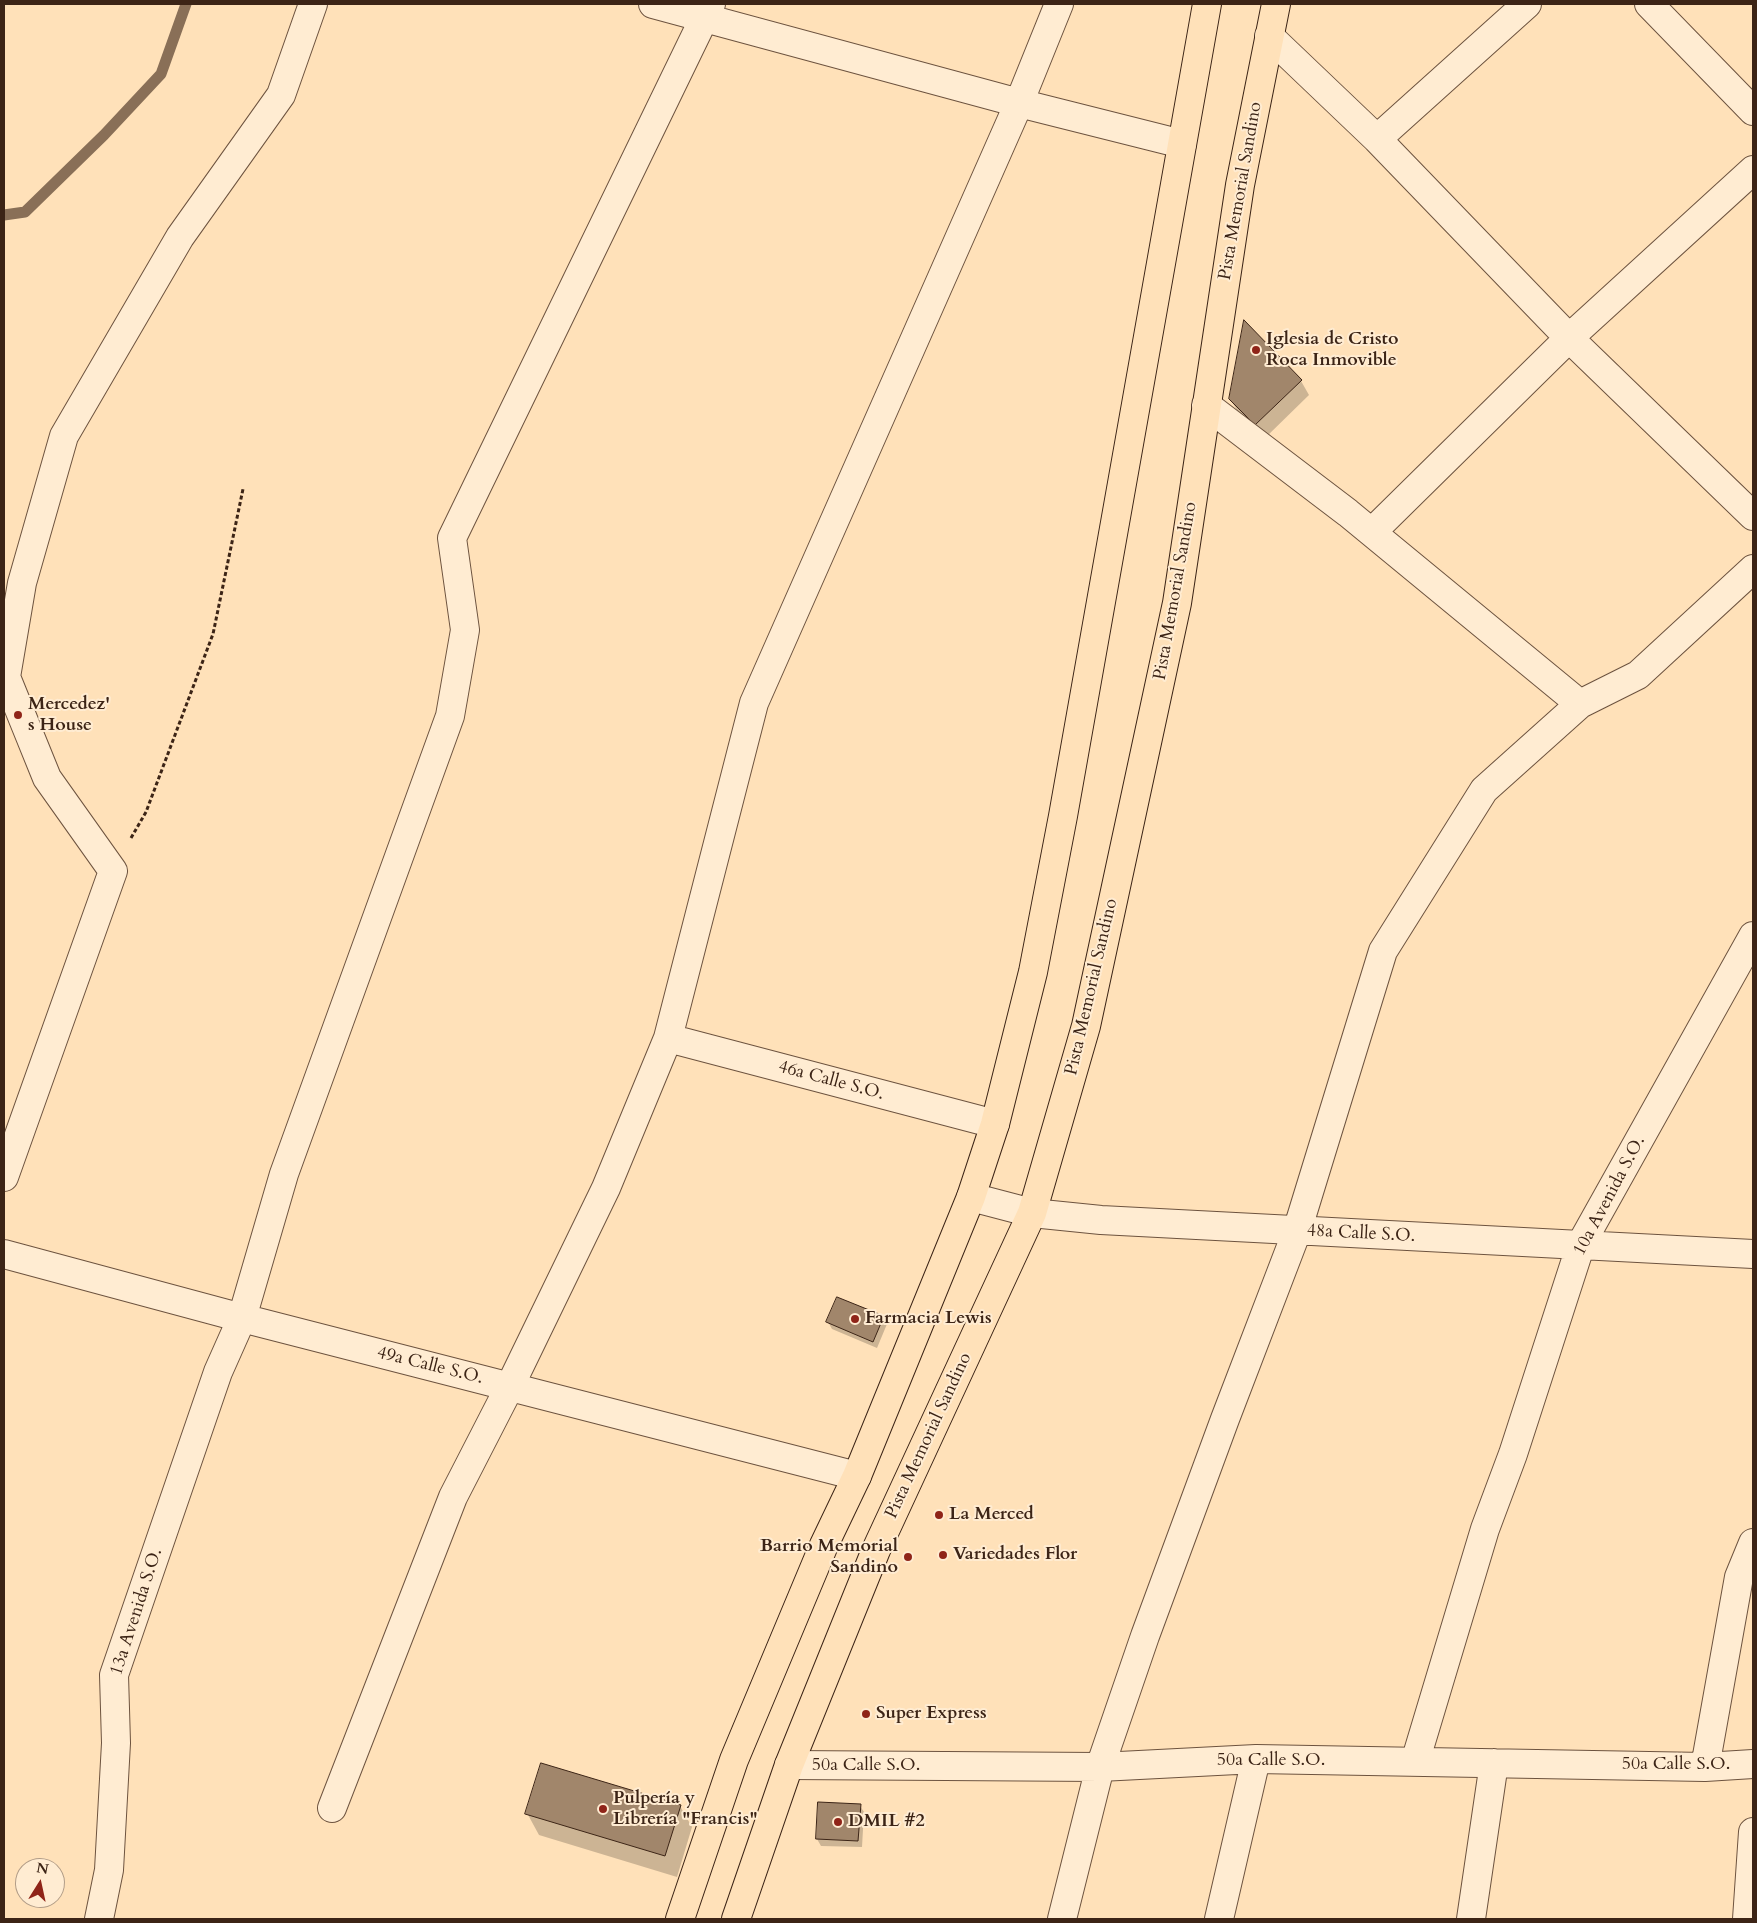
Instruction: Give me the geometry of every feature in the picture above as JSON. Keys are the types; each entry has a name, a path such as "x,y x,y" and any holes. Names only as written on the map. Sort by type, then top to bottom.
{"main road":[{"path":"680,1919 734,1760 824,1545 857,1476 971,1197 995,1124 1033,972 1063,816 1206,4"},
{"name":"Pista Memorial Sandino","path":"736,1919 789,1765 876,1550 1032,1213 1088,1016 1177,604 1240,185 1276,4"}],"street":[{"path":"4,1177 112,871 46,778 6,677 22,582 64,436 180,237 281,96 313,4"},
{"path":"653,4 708,10 1019,104 1182,144"},
{"path":"332,1808 453,1497 510,1386 606,1188 668,1038 754,703 1019,104 1059,4"},
{"path":"1377,139 1528,4"},
{"path":"1649,4 1753,111"},
{"name":"13a Avenida S.O.","path":"99,1919 109,1870 116,1743 114,1675 218,1372 242,1318 284,1174 450,716 465,630 452,538 708,10"},
{"path":"1270,36 1377,139 1569,338 1753,516"},
{"path":"1372,532 1569,338 1753,170"},
{"path":"1206,405 1372,532 1580,704"},
{"path":"1062,1919 1100,1767 1162,1591 1297,1231 1383,951 1484,790 1580,704 1638,675 1749,580"},
{"name":"10a Avenida S.O.","path":"1415,1762 1485,1529 1513,1454 1580,1244 1753,936"},
{"name":"46a Calle S.O.","path":"668,1038 995,1124"},
{"name":"48a Calle S.O.","path":"971,1197 1032,1213 1101,1220 1753,1254"},
{"name":"49a Calle S.O.","path":"4,1254 242,1318 857,1476"},
{"path":"1705,1766 1740,1577 1753,1543"},
{"path":"1219,1919 1256,1759"},
{"name":"50a Calle S.O.","path":"789,1765 1100,1767 1256,1759 1705,1766 1753,1764"},
{"path":"1471,1919 1494,1763"},
{"path":"1747,1919 1753,1832"}],"path":[{"path":"112,871 146,812 213,634 243,489"}],"building":[{"name":"Iglesia de Cristo Roca Inmovible","path":"1244,320 1302,380 1255,425 1229,399"},
{"name":"Farmacia Lewis","path":"837,1297 884,1316 873,1342 826,1322"},
{"name":"Pulpería y Librería \"Francis\"","path":"541,1763 681,1805 665,1856 525,1814"},
{"name":"DMIL #2","path":"818,1802 861,1804 858,1841 816,1839"}],"waterway":[{"path":"4,215 25,212 104,135 161,74 186,4"}],"place":[{"name":"Iglesia de Cristo Roca Inmovible","path":"1256,350"},
{"name":"Mercedez' s House","path":"18,715"},
{"name":"Farmacia Lewis","path":"855,1319"},
{"name":"La Merced","path":"939,1515"},
{"name":"Variedades Flor","path":"943,1555"},
{"name":"Barrio Memorial Sandino","path":"908,1557"},
{"name":"Super Express","path":"866,1714"},
{"name":"Pulpería y Librería \"Francis\"","path":"603,1809"},
{"name":"DMIL #2","path":"838,1822"}]}
